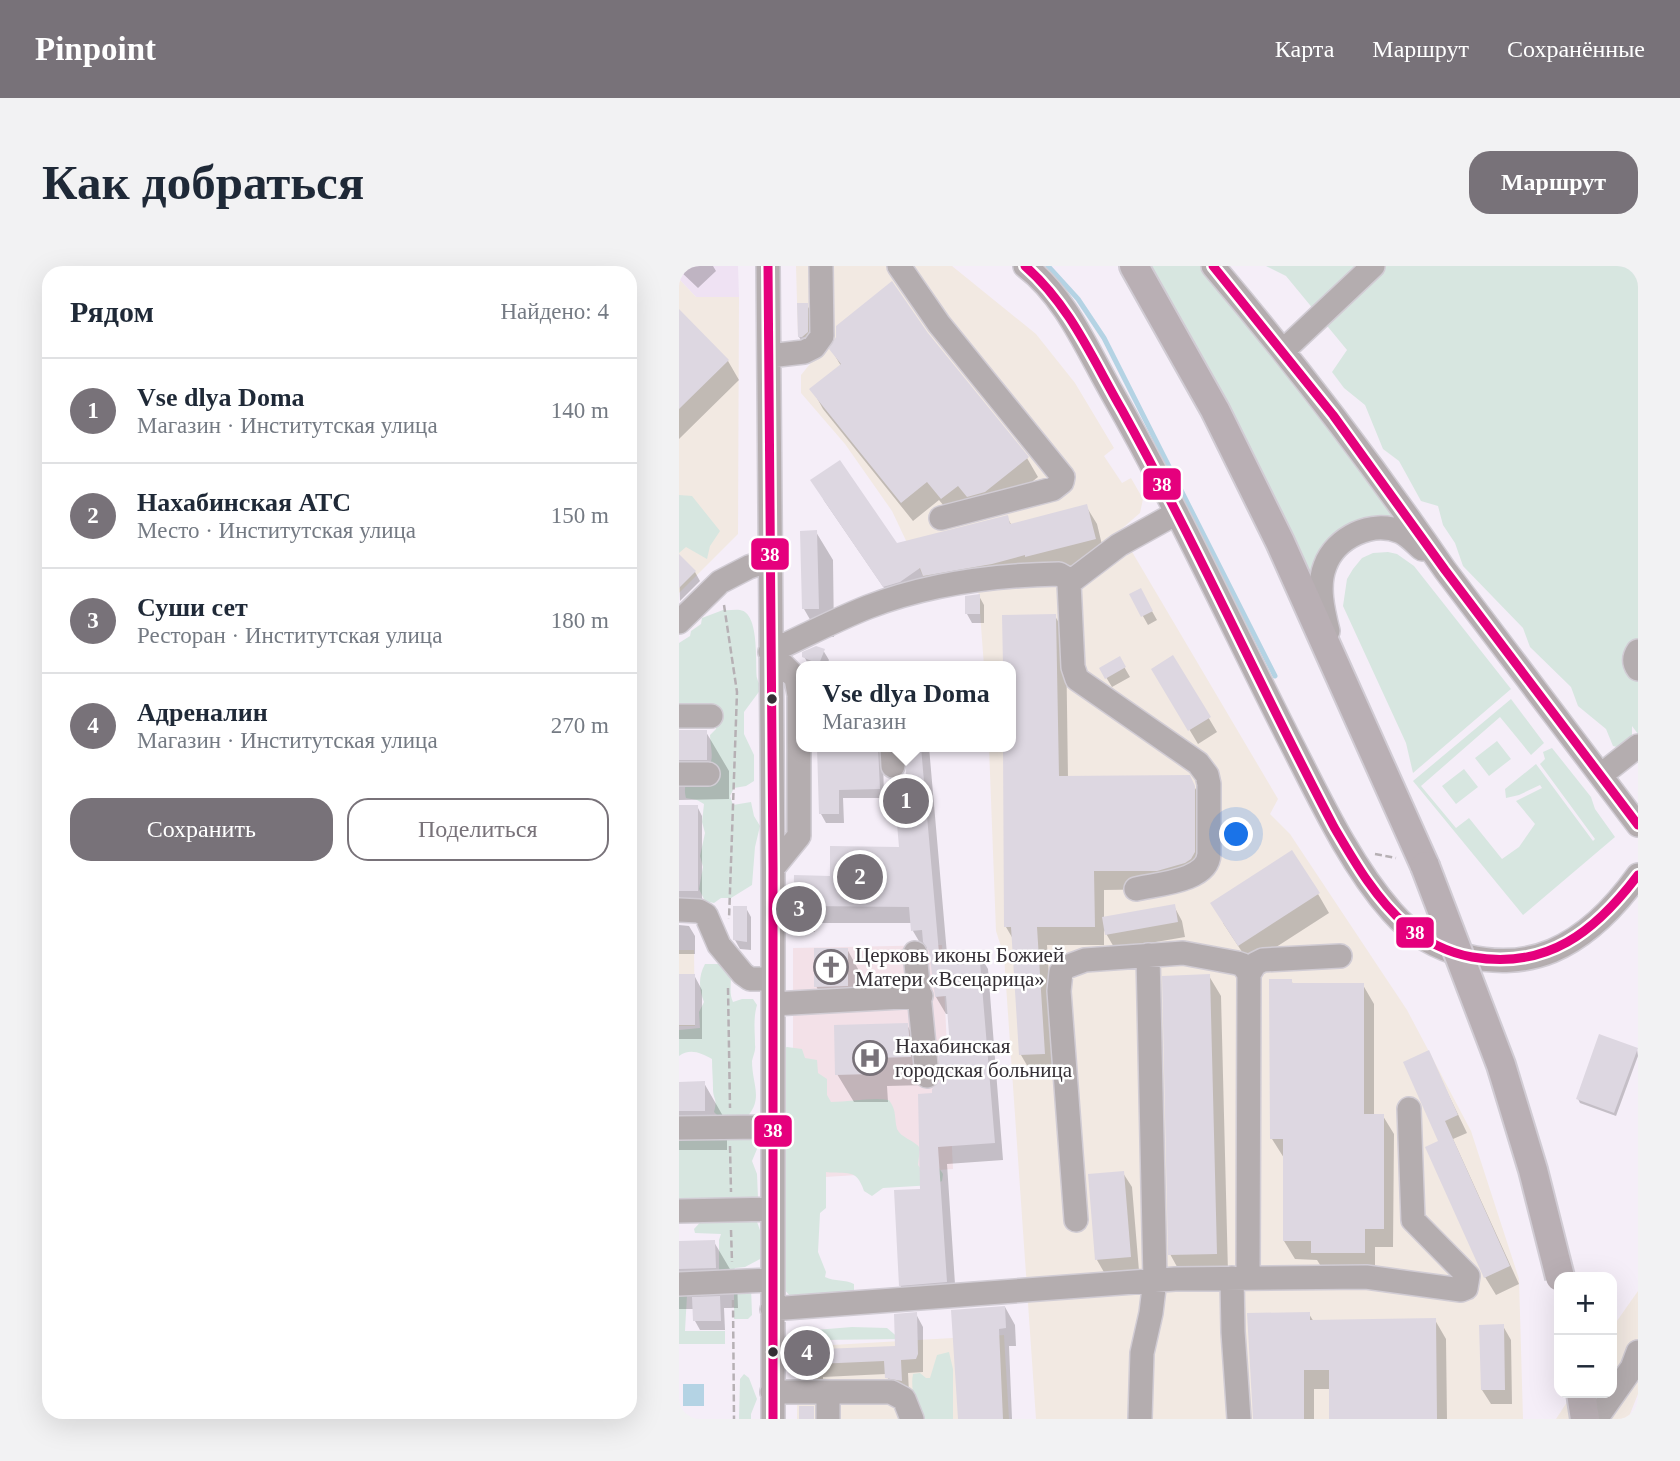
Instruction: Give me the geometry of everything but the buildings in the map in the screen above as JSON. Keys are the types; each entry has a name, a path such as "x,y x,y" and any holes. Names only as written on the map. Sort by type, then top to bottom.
{"main road":[{"path":"1134,266 1215,410 1280,542 1338,671 1412,862 1501,1065 1533,1170 1559,1272"},
{"path":"1582,1398 1585,1419"}],"street":[{"path":"768,266 773,868 773,1419"},
{"path":"769,356 804,352 814,347 822,336 821,266"},
{"path":"899,266 939,324 1063,477 1062,482 1053,489 941,518"},
{"path":"1025,266 1063,307 1126,418 1310,779 1358,865 1392,913 1413,932 1436,945 1465,956 1521,958 1550,951 1576,938 1614,905 1638,875"},
{"path":"1213,266 1284,350 1445,570 1638,825"},
{"path":"1284,350 1373,266"},
{"path":"1069,583 1119,545 1175,514"},
{"path":"1338,671 1323,610 1322,580 1324,567 1339,544 1347,537 1369,530 1400,531 1445,570"},
{"path":"679,622 720,582 749,567 771,560"},
{"path":"771,652 866,608 955,584 1003,577 1059,574 1069,583 1073,667 1077,679 1198,763 1207,775 1207,864 1197,874 1136,889"},
{"path":"1638,651 1635,663 1638,669"},
{"path":"771,652 796,678"},
{"path":"679,716 711,716"},
{"path":"1601,775 1638,746"},
{"path":"773,868 795,842 800,828 799,752"},
{"path":"679,774 708,774"},
{"path":"679,910 699,911 706,915 719,945 743,974 750,979 773,979"},
{"path":"915,953 927,1076"},
{"path":"1076,1220 1059,991 1061,972 1066,967 1085,960 1175,953 1243,965 1249,974"},
{"path":"1140,1419 1142,1353 1155,1280 1148,955"},
{"path":"1239,1419 1240,1278 1249,974 1255,964 1263,960 1340,956"},
{"path":"773,1004 921,996"},
{"path":"772,1308 1155,1280 1366,1277 1461,1290 1467,1288 1468,1276 1413,1220 1409,1109"},
{"path":"679,1128 772,1127"},
{"path":"679,1212 771,1209"},
{"path":"679,1284 772,1280"},
{"path":"1596,1419 1632,1368 1638,1352"},
{"path":"772,1392 891,1392 904,1399 912,1419"},
{"path":"828,1392 828,1419"}],"path":[{"path":"1375,854 1412,862"},
{"path":"733,1325 734,1419"}],"shaded area":[{"path":"679,266 738,266 739,297 696,297 679,279"},
{"path":"796,266 952,266 1036,334 1075,383 1114,448 1104,456 1122,483 1131,478 1143,499 1140,513 1110,539 1128,545 1278,799 1270,814 1290,834 1407,1010 1471,1131 1519,1279 1523,1419 1036,1419 1004,956 996,931 989,752 1016,752 1016,661 984,661 977,573 927,585 892,511 845,444 801,393 801,375 814,359 813,337 798,337"},
{"path":"1147,266 1206,266 1405,520 1367,521 1344,527 1328,545 1312,580"},
{"path":"1266,266 1638,266 1638,734 1632,726 1632,735 1624,749 1613,746 1606,729 1578,706 1571,687 1530,647 1523,628 1463,566 1455,543 1443,525 1438,506 1421,501 1399,461 1383,449 1365,405 1344,388 1332,372 1347,350 1286,276"},
{"path":"679,279 696,297 739,297 738,534 679,593"},
{"path":"679,495 692,496 720,531 710,546 707,559 686,547 679,553"},
{"path":"1373,553 1397,554 1414,566 1511,689 1413,773 1406,743 1343,606 1347,579 1362,558"},
{"path":"723,610 740,610 746,613 754,629 757,678 761,689 744,712 744,734 754,755 754,781 734,788 730,796 733,805 751,802 754,816 760,826 755,847 752,885 731,898 721,898 714,903 705,901 699,889 703,867 700,856 705,833 702,822 704,804 686,798 685,790 689,781 710,764 710,735 716,729 717,720 679,711 679,643 690,636 691,631 701,624 702,618"},
{"path":"1511,699 1544,743 1531,755 1500,717 1421,786 1456,828 1469,818 1502,859 1519,847 1535,824 1516,801 1542,788 1540,785 1506,798 1505,789 1536,764 1593,841 1595,839 1540,764 1545,759 1543,752 1552,748 1591,797 1595,809 1615,837 1523,915 1413,781"},
{"path":"1497,741 1511,759 1489,776 1475,758"},
{"path":"1464,769 1478,787 1456,804 1442,786"},
{"name":"Нахабинская городская больница","path":"942,945 953,1169 793,1179 793,948"},
{"path":"679,950 694,950 695,1026 679,1026"},
{"path":"705,964 727,964 733,1002 753,999 757,1005 752,1061 756,1099 744,1120 718,1116 714,1112 712,1059 691,1052 679,1056 679,1030 700,1028 699,1012 704,1002 700,978"},
{"path":"780,1049 802,1049 805,1058 817,1060 818,1073 827,1079 827,1095 831,1102 889,1100 897,1129 920,1148 918,1165 921,1169 939,1168 943,1174 942,1181 933,1185 883,1188 872,1196 864,1191 854,1175 826,1172 826,1208 820,1213 818,1252 826,1272 825,1277 854,1284 854,1291 841,1296 791,1297 782,1287"},
{"path":"756,1137 757,1149 752,1161 757,1174 758,1198 679,1205 679,1140"},
{"path":"706,1216 756,1219 761,1233 762,1258 745,1267 735,1268 731,1276 719,1272 721,1234 695,1233 694,1229"},
{"path":"751,1287 752,1315 748,1319 734,1319 734,1288"},
{"path":"679,1291 687,1295 685,1331 725,1331 725,1344 679,1344"},
{"path":"1638,1291 1638,1394 1628,1419 1556,1419 1570,1398 1617,1398 1617,1321"},
{"path":"887,1328 900,1339 820,1340 814,1337 815,1330"},
{"path":"1004,1335 1009,1419 797,1419 798,1347"},
{"path":"949,1352 953,1369 953,1419 921,1419 915,1403 913,1374 920,1373 930,1378 937,1355"},
{"path":"744,1374 749,1378 757,1399 751,1419 739,1419 740,1379"}],"water":[{"path":"683,1384 704,1384 704,1406 683,1406"}],"waterway":[{"path":"1048,266 1078,299 1104,338 1275,676"}],"transit line":[{"name":"38","path":"768,266 773,868 773,1419"},
{"name":"38","path":"1025,266 1055,298 1090,353 1177,514 1349,853 1384,903 1406,925 1437,946 1455,953 1499,960 1524,958 1546,952 1586,929 1604,914 1638,875"},
{"name":"38","path":"1213,266 1333,415 1445,570 1638,825"}],"place":[{"name":"Vse dlya Doma","path":"906,801"},
{"name":"Нахабинская АТС","path":"860,877"},
{"name":"Суши сет","path":"799,909"},
{"name":"Церковь иконы Божией Матери «Всецарица»","path":"831,967"},
{"name":"Нахабинская городская больница","path":"870,1058"},
{"name":"Адреналин","path":"807,1353"}]}
